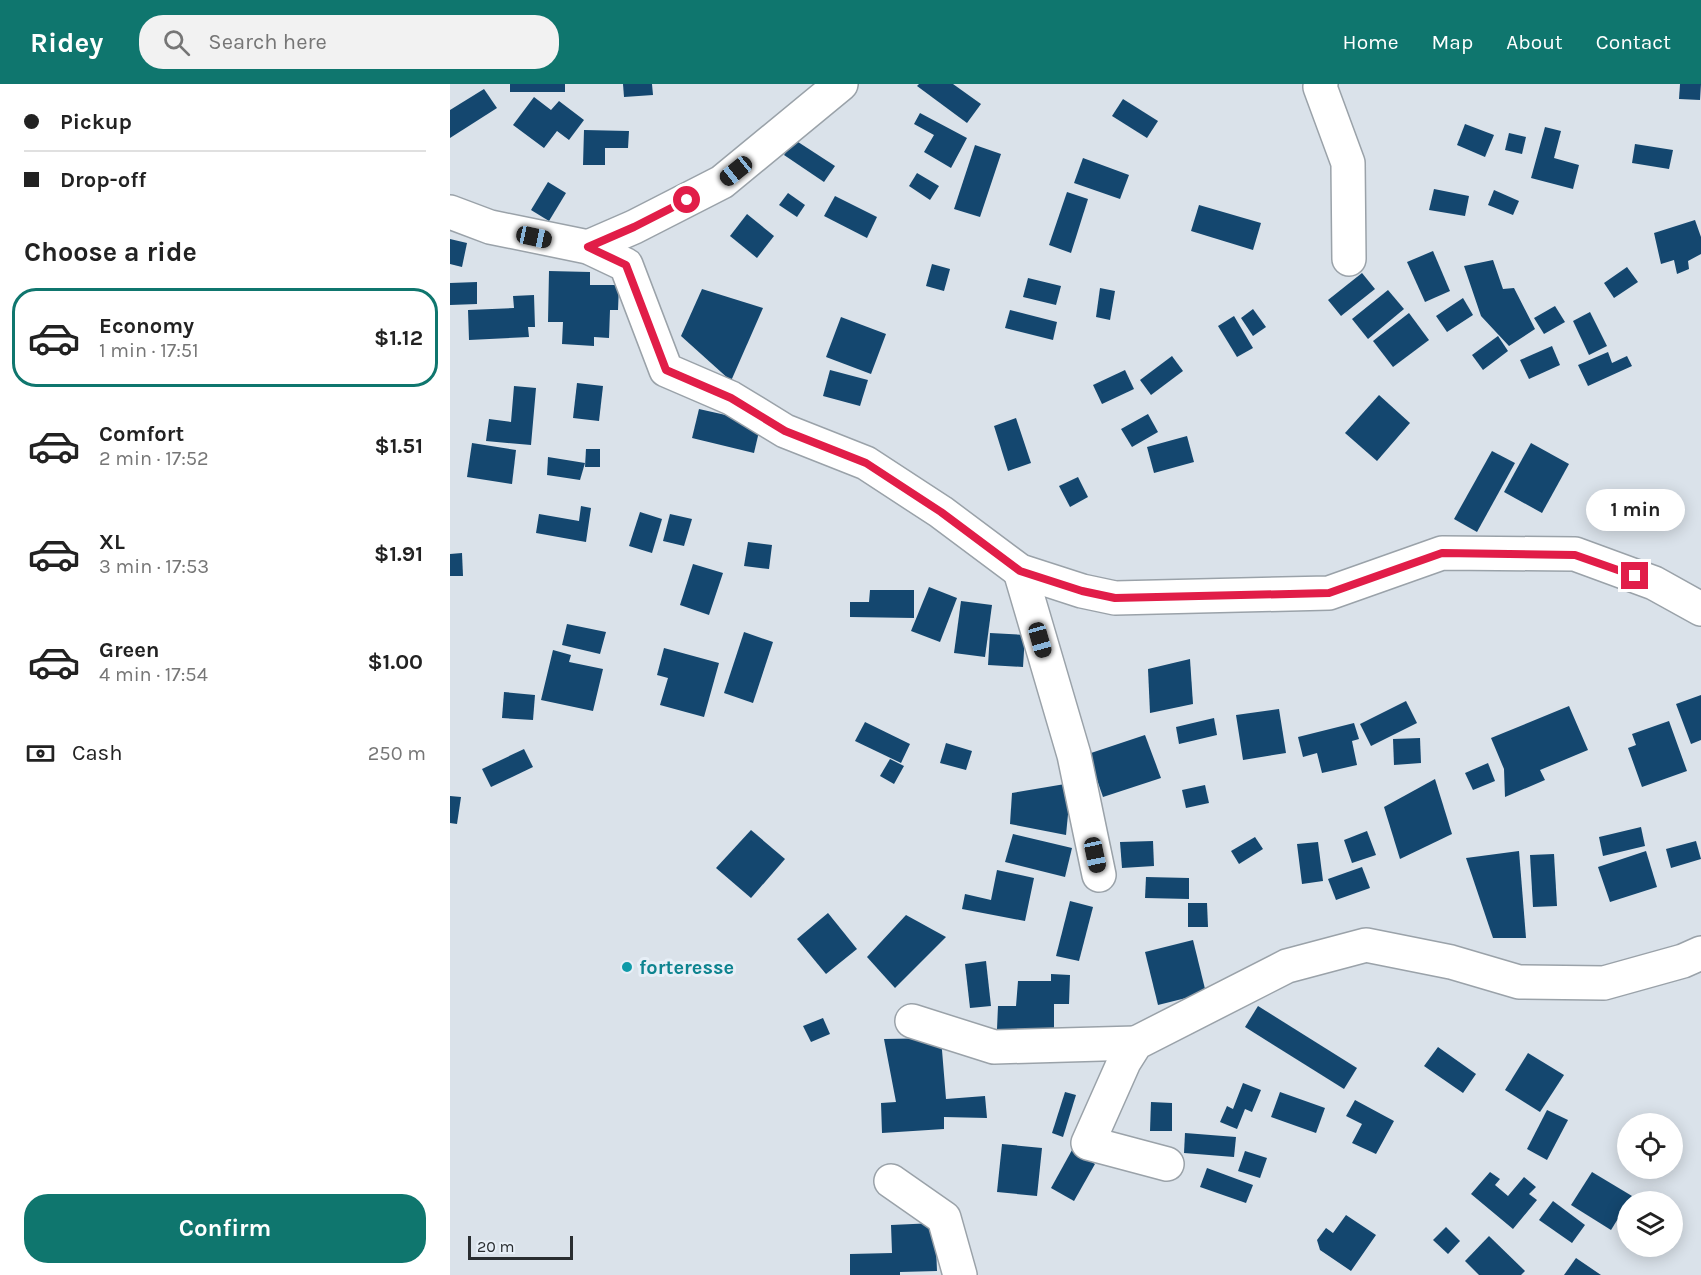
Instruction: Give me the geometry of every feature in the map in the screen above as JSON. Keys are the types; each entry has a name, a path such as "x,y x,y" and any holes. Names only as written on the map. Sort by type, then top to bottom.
{"street":[{"path":"588,247 634,227 722,182 841,84"},
{"path":"1321,84 1320,87 1348,163 1349,259"},
{"path":"450,212 490,227 588,247 626,265 666,370 731,398 785,431 866,463 941,512 1020,571 1082,591 1115,598 1329,593 1442,553 1575,555 1654,583 1701,609"},
{"path":"1020,571 1074,755 1099,875"},
{"path":"912,1021 994,1047 1136,1043 1287,966 1366,945 1451,962 1519,982 1604,983 1683,961 1701,953"},
{"path":"1136,1043 1124,1062 1088,1143 1167,1164"},
{"path":"891,1181 944,1218 960,1275"}],"building":[{"path":"510,84 565,84 565,92 510,92"},
{"path":"623,84 652,84 653,95 624,97"},
{"path":"919,84 953,84 981,104 967,123 917,86"},
{"path":"1680,84 1701,84 1700,100 1679,99"},
{"path":"484,89 497,108 450,138 450,110"},
{"path":"534,97 551,110 559,101 584,120 569,140 557,131 544,148 513,125"},
{"path":"1123,99 1158,121 1147,138 1112,116"},
{"path":"920,113 967,138 951,168 924,152 934,135 914,124"},
{"path":"1465,124 1494,135 1485,157 1457,145"},
{"path":"1545,127 1561,131 1554,158 1579,165 1573,189 1531,178"},
{"path":"584,130 629,131 628,148 605,148 605,165 583,165"},
{"path":"1509,133 1526,137 1522,154 1505,150"},
{"path":"795,140 835,166 824,182 784,155"},
{"path":"1635,144 1673,150 1669,169 1632,163"},
{"path":"975,145 1001,154 980,217 954,209"},
{"path":"1083,158 1129,175 1120,199 1074,183"},
{"path":"917,173 939,186 930,200 909,186"},
{"path":"548,182 566,193 549,221 531,210"},
{"path":"1434,189 1469,196 1465,216 1429,210"},
{"path":"1494,190 1519,201 1513,215 1488,205"},
{"path":"1067,192 1088,199 1071,253 1049,245"},
{"path":"788,193 805,205 797,217 779,205"},
{"path":"835,196 877,217 867,238 824,216"},
{"path":"1199,205 1261,223 1253,250 1191,231"},
{"path":"747,214 774,236 757,258 730,236"},
{"path":"1695,220 1701,237 1701,254 1688,261 1689,269 1677,274 1674,260 1661,264 1654,233"},
{"path":"450,239 467,243 462,267 450,264"},
{"path":"1433,251 1450,291 1425,302 1407,262"},
{"path":"1493,260 1503,289 1514,288 1535,329 1509,346 1481,316 1464,266"},
{"path":"932,264 950,269 944,291 926,286"},
{"path":"1627,267 1638,282 1614,298 1604,283"},
{"path":"549,271 590,272 590,285 619,285 618,310 610,310 609,338 594,337 594,346 562,344 563,322 548,322"},
{"path":"1362,273 1375,289 1341,316 1328,300"},
{"path":"1028,278 1061,286 1056,305 1023,297"},
{"path":"477,282 477,304 450,305 450,283"},
{"path":"1100,288 1115,291 1110,320 1096,317"},
{"path":"702,289 763,308 731,381 681,336"},
{"path":"1388,290 1404,309 1368,339 1352,319"},
{"path":"534,295 535,327 528,327 529,337 469,340 468,310 514,308 513,296"},
{"path":"1463,298 1473,315 1447,332 1436,316"},
{"path":"1555,306 1565,322 1544,334 1534,318"},
{"path":"1253,309 1266,327 1253,336 1241,318"},
{"path":"1010,310 1057,322 1053,340 1005,328"},
{"path":"1590,312 1607,346 1589,355 1573,321"},
{"path":"1409,313 1429,340 1393,367 1373,341"},
{"path":"1234,316 1253,348 1237,357 1218,326"},
{"path":"841,317 886,334 871,374 826,357"},
{"path":"1498,336 1508,351 1483,370 1472,355"},
{"path":"1552,346 1560,365 1529,379 1520,360"},
{"path":"1608,352 1612,363 1627,356 1632,366 1588,386 1578,365"},
{"path":"1172,356 1183,371 1151,395 1140,380"},
{"path":"830,370 868,380 860,406 823,396"},
{"path":"1125,370 1134,389 1102,404 1093,385"},
{"path":"577,383 603,386 599,421 573,418"},
{"path":"514,386 536,388 531,445 486,441 489,419 511,422"},
{"path":"1379,395 1410,423 1377,461 1345,433"},
{"path":"699,409 761,423 754,453 692,438"},
{"path":"1148,414 1158,432 1132,447 1121,429"},
{"path":"1016,418 1031,463 1008,471 994,426"},
{"path":"1187,436 1194,462 1154,473 1147,447"},
{"path":"472,443 516,450 512,484 467,477"},
{"path":"1531,443 1569,464 1542,513 1504,492"},
{"path":"586,449 600,449 600,467 585,467"},
{"path":"1492,451 1515,463 1477,532 1454,519"},
{"path":"548,457 585,463 580,480 547,475"},
{"path":"1078,477 1088,497 1070,507 1059,486"},
{"path":"581,506 591,508 586,542 536,533 539,514 579,521"},
{"path":"640,512 662,519 652,553 629,546"},
{"path":"670,514 692,519 684,546 663,541"},
{"path":"748,542 772,545 769,569 744,566"},
{"path":"462,553 463,576 450,576 450,554"},
{"path":"693,564 723,573 709,615 680,605"},
{"path":"929,587 957,598 940,642 911,631"},
{"path":"870,590 914,590 914,618 850,617 850,602 869,602"},
{"path":"961,601 992,605 985,657 954,653"},
{"path":"567,624 606,632 600,654 562,645"},
{"path":"744,632 773,642 753,703 724,693"},
{"path":"990,633 1025,635 1023,667 988,665"},
{"path":"664,648 719,663 704,717 660,705 668,678 657,675"},
{"path":"553,650 571,655 569,662 603,669 593,711 541,700"},
{"path":"1190,659 1193,704 1150,713 1148,669"},
{"path":"504,692 535,695 533,720 502,718"},
{"path":"1701,695 1701,740 1691,744 1676,704"},
{"path":"1406,701 1417,723 1371,746 1360,724"},
{"path":"1569,706 1588,750 1540,770 1545,780 1505,797 1504,769 1491,738"},
{"path":"1279,709 1286,753 1243,760 1236,715"},
{"path":"1214,718 1217,735 1179,744 1176,727"},
{"path":"1669,721 1687,771 1642,787 1628,748 1636,745 1632,734"},
{"path":"865,722 910,744 901,763 855,741"},
{"path":"1354,723 1359,739 1352,741 1357,765 1322,773 1317,753 1303,757 1298,737"},
{"path":"1145,735 1161,778 1103,797 1088,754"},
{"path":"1420,738 1421,763 1394,765 1393,739"},
{"path":"946,743 972,751 966,770 940,763"},
{"path":"524,749 533,767 491,787 482,769"},
{"path":"890,759 904,766 894,784 880,776"},
{"path":"1488,763 1495,781 1473,790 1465,773"},
{"path":"1435,779 1452,834 1400,859 1384,807"},
{"path":"1071,783 1066,835 1010,824 1012,793"},
{"path":"1205,785 1209,803 1186,808 1182,790"},
{"path":"450,796 461,797 457,824 450,823"},
{"path":"1641,827 1645,846 1603,856 1599,837"},
{"path":"751,830 785,859 751,898 716,868"},
{"path":"1367,831 1376,855 1352,863 1344,840"},
{"path":"1013,834 1072,848 1065,877 1005,862"},
{"path":"1255,837 1263,849 1239,864 1231,851"},
{"path":"1153,841 1154,866 1122,868 1120,842"},
{"path":"1696,841 1701,859 1671,868 1666,849"},
{"path":"1318,842 1323,881 1302,884 1297,844"},
{"path":"1519,851 1526,938 1493,938 1466,858"},
{"path":"1646,851 1657,887 1610,902 1598,867"},
{"path":"1554,854 1557,906 1533,907 1530,855"},
{"path":"1362,867 1370,888 1336,900 1328,879"},
{"path":"997,870 1034,878 1025,921 962,909 965,894 991,900"},
{"path":"1146,877 1189,878 1189,899 1145,898"},
{"path":"1070,901 1093,907 1079,961 1056,956"},
{"path":"1188,903 1207,903 1208,927 1188,927"},
{"path":"828,913 857,949 826,974 797,939"},
{"path":"906,915 946,937 895,988 867,957"},
{"path":"1193,940 1206,993 1158,1005 1145,952"},
{"path":"986,961 991,1006 970,1008 965,964"},
{"path":"1051,974 1070,975 1069,1004 1054,1004 1054,1031 997,1029 998,1006 1016,1006 1018,981 1051,981"},
{"path":"1258,1006 1357,1068 1344,1089 1245,1027"},
{"path":"823,1018 830,1034 811,1042 803,1026"},
{"path":"941,1038 946,1099 985,1096 987,1118 944,1117 944,1129 882,1133 881,1103 896,1102 884,1039"},
{"path":"1438,1047 1476,1074 1463,1093 1424,1066"},
{"path":"1528,1053 1564,1075 1540,1112 1505,1090"},
{"path":"1243,1083 1261,1090 1252,1112 1245,1109 1237,1129 1220,1122 1227,1106 1233,1109"},
{"path":"1065,1092 1076,1095 1063,1137 1052,1133"},
{"path":"1280,1092 1325,1108 1316,1133 1271,1117"},
{"path":"1355,1100 1394,1121 1376,1154 1352,1143 1362,1124 1346,1116"},
{"path":"1151,1102 1172,1103 1172,1131 1150,1131"},
{"path":"1547,1110 1568,1120 1547,1160 1527,1149"},
{"path":"1185,1133 1236,1137 1234,1157 1184,1153"},
{"path":"1002,1144 1042,1148 1037,1196 997,1192"},
{"path":"1072,1150 1095,1164 1074,1201 1051,1188"},
{"path":"1245,1151 1267,1158 1260,1178 1238,1171"},
{"path":"1207,1168 1253,1185 1246,1203 1200,1187"},
{"path":"1490,1172 1500,1179 1495,1185 1508,1196 1524,1177 1536,1187 1529,1194 1537,1200 1513,1229 1471,1194"},
{"path":"1592,1172 1624,1191 1617,1191 1617,1220 1611,1230 1571,1205"},
{"path":"1553,1201 1585,1225 1572,1243 1539,1220"},
{"path":"1346,1215 1376,1235 1351,1271 1320,1250 1317,1240 1326,1228 1333,1233"},
{"path":"935,1223 937,1271 900,1272 900,1275 850,1275 850,1254 892,1253 891,1225"},
{"path":"1446,1227 1460,1241 1448,1254 1433,1240"},
{"path":"1489,1236 1525,1271 1521,1275 1479,1275 1465,1261"},
{"path":"1576,1258 1601,1275 1564,1275"}],"place":[{"name":"forteresse","path":"627,967"}],"route":[{"path":"687,200 588,247 626,265 666,370 731,398 785,431 866,463 941,512 1020,571 1082,591 1115,598 1329,593 1442,553 1575,555 1635,576"}]}
